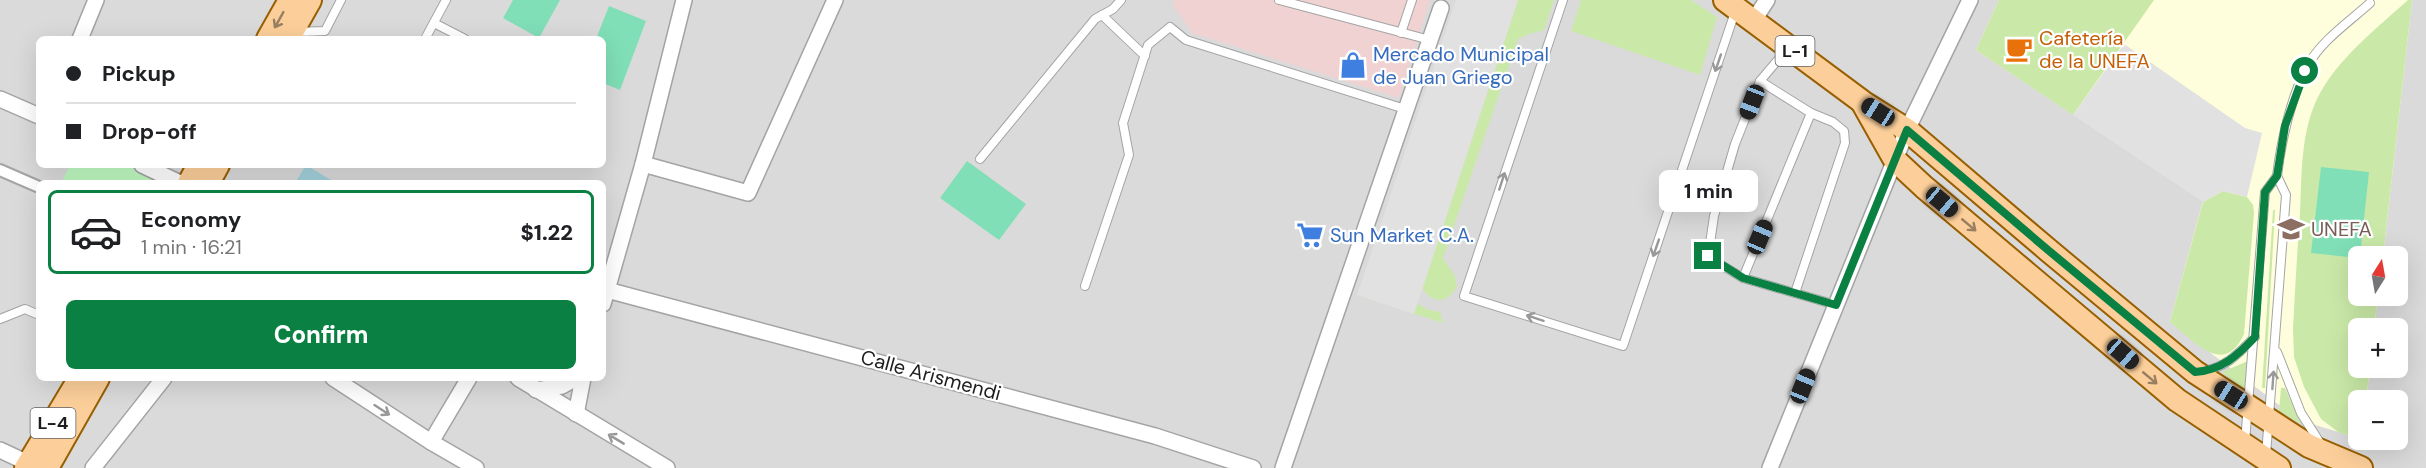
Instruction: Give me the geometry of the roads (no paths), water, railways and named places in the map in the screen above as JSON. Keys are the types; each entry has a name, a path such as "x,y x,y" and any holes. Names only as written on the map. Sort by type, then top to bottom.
{"main road":[{"path":"270,36 290,0"},
{"path":"290,36 310,0"},
{"name":"L-1","path":"1738,9 1864,103 1907,130 2195,372 2309,446 2361,468"},
{"name":"L-1","path":"1864,103 1895,160 2177,400 2272,464"},
{"name":"L-4","path":"34,467 78,381"},
{"name":"L-4","path":"34,467 96,381"}],"street":[{"path":"81,36 96,0"},
{"path":"606,294 643,164 684,0"},
{"path":"643,164 748,193 835,0"},
{"path":"1738,9 1767,0"},
{"path":"1770,468 1907,130 1970,0"},
{"path":"1283,468 1441,8"},
{"path":"0,99 36,115"},
{"path":"148,168 174,180"},
{"path":"0,170 36,186"},
{"name":"Calle Arismendi","path":"606,297 1132,430 1253,468"},
{"path":"93,468 162,381"},
{"path":"338,381 431,442 476,468"},
{"path":"431,442 467,381"},
{"path":"522,381 667,468"},
{"path":"536,390 562,386 571,381"},
{"path":"576,414 582,381"},
{"path":"0,450 34,467"}],"lane":[{"path":"290,36 325,31 341,0"},
{"path":"427,36 446,0"},
{"path":"980,159 1095,19 1113,9 1121,0"},
{"path":"1279,0 1430,40"},
{"path":"1401,33 1412,0"},
{"path":"1563,0 1464,296 1623,346 1738,9"},
{"path":"2245,445 2265,192 2277,176 2285,126 2308,65 2323,45 2370,3"},
{"path":"1102,15 1145,56"},
{"path":"434,23 459,36"},
{"path":"1085,286 1128,154 1123,123 1148,45 1170,27 1186,40 1405,109"},
{"path":"1789,47 1760,81 1729,165 1714,216 1708,256 1743,278 1836,305"},
{"path":"1760,81 1845,131 1845,143 1795,293"},
{"path":"1743,278 1812,113"},
{"path":"2272,464 2269,419 2286,195 2277,176"},
{"path":"0,319 25,309 36,314"},
{"path":"2195,372 2216,369 2230,361 2255,337"},
{"path":"2275,344 2301,413 2329,454"}],"water":[{"path":"304,168 311,168 331,180 297,180"}],"place":[{"name":"Cafetería de la UNEFA","path":"2019,49"},
{"name":"Mercado Municipal de Juan Griego","path":"1353,65"},
{"name":"UNEFA","path":"2291,229"},
{"name":"Sun Market C.A.","path":"1310,235"}]}
